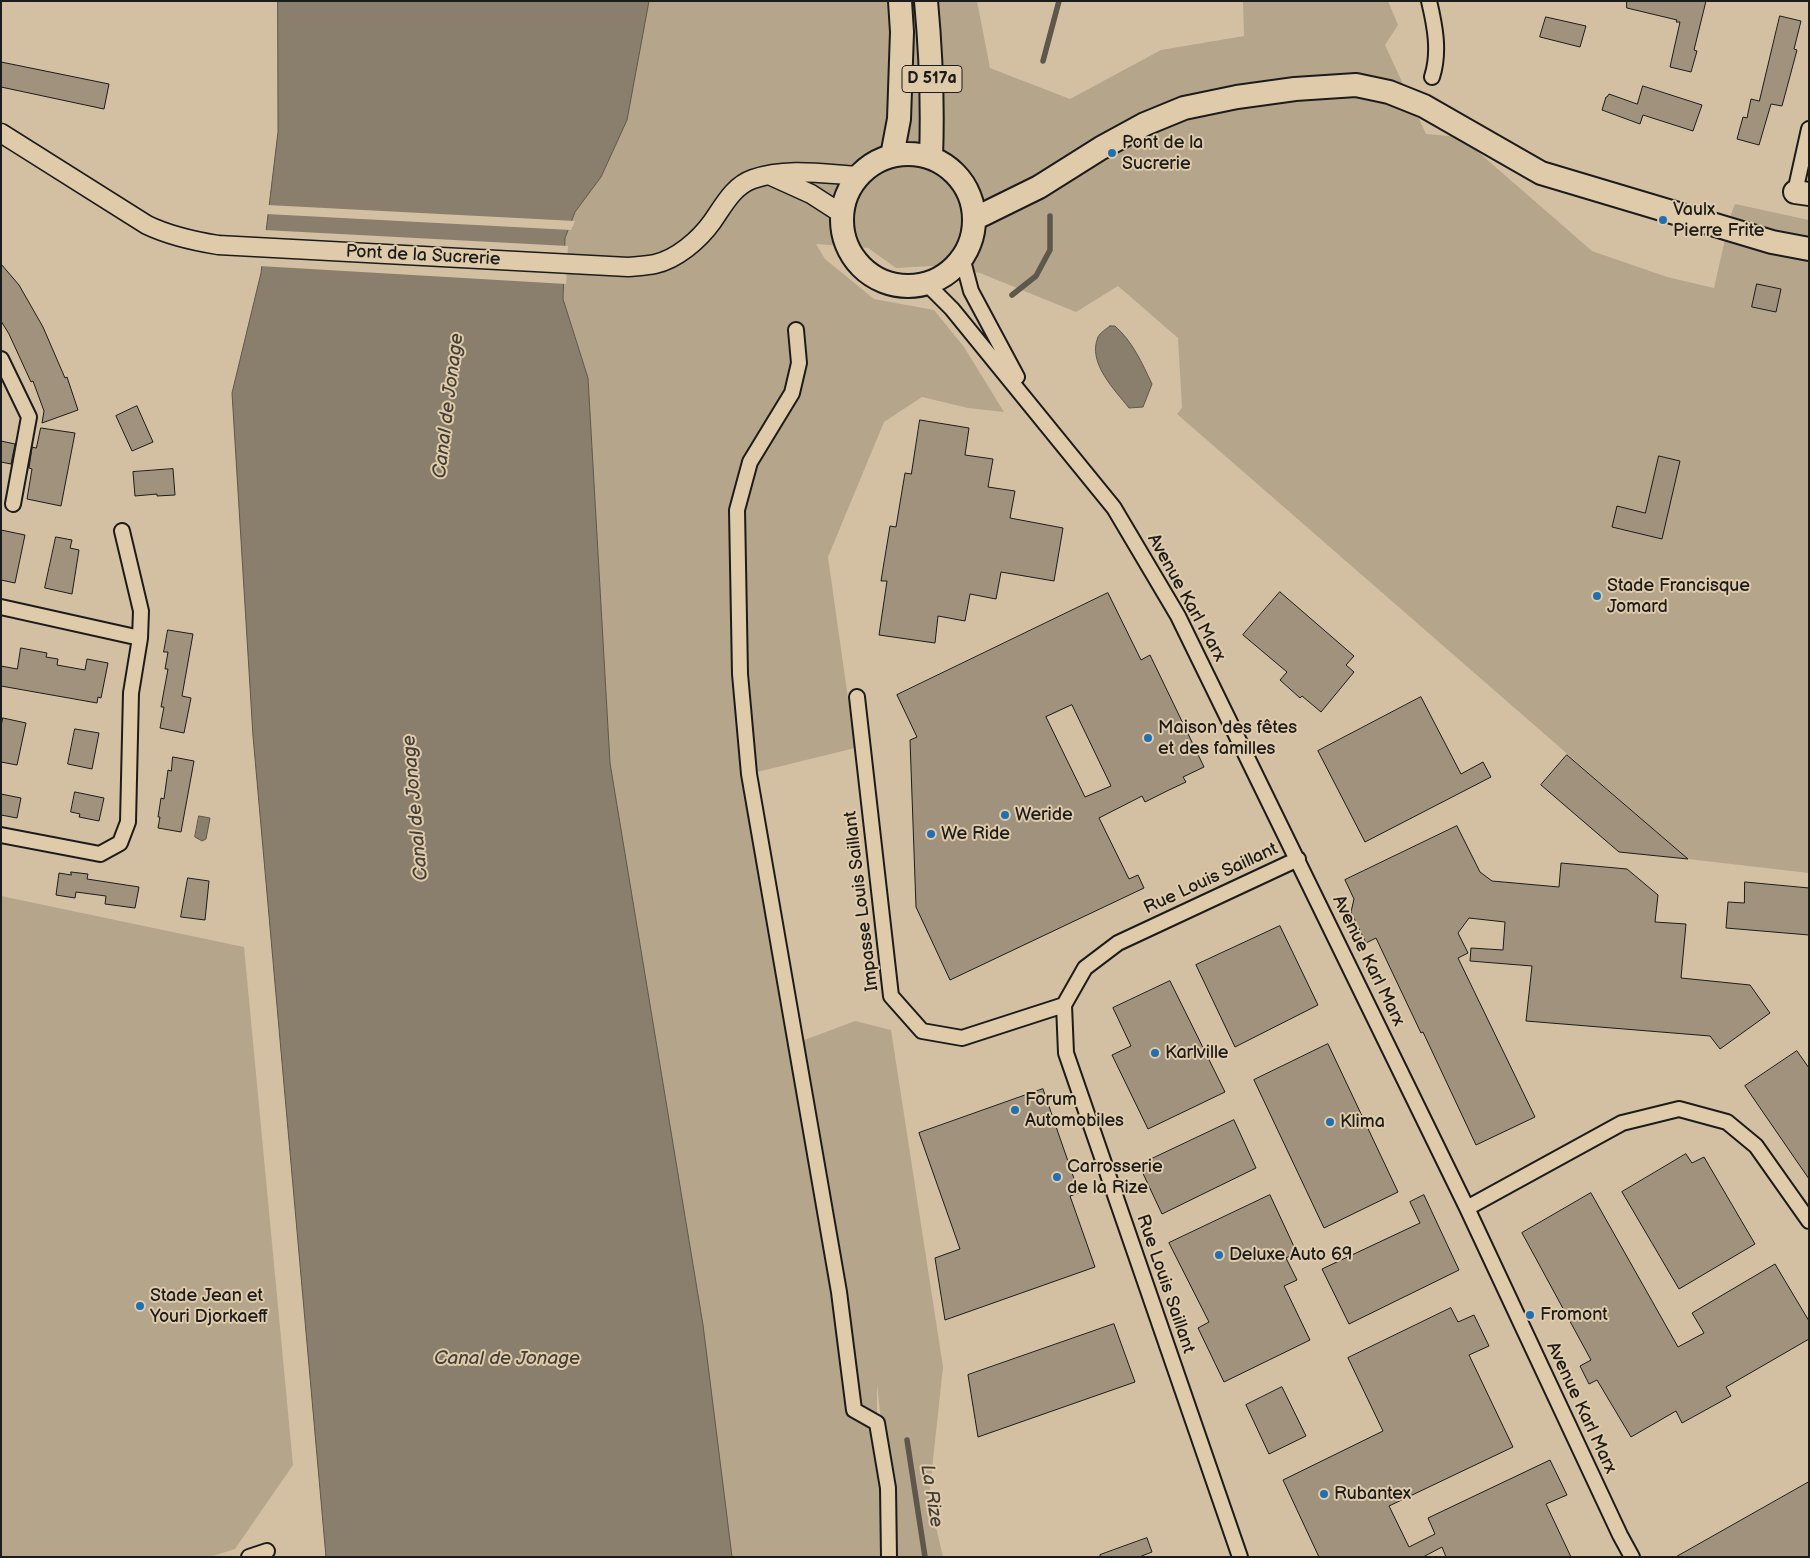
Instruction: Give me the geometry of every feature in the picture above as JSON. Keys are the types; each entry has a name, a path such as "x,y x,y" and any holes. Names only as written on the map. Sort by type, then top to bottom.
{"main road":[{"name":"D 517a","path":"892,156 899,119 902,32 900,1"},
{"name":"D 517a","path":"926,1 931,54 933,117 931,158"},
{"path":"974,219 1039,187 1101,148 1145,124 1184,108 1237,97 1295,89 1356,85 1390,92 1424,106 1541,173 1772,242 1809,249"},
{"path":"904,154 931,158 948,167 964,185 973,207 974,219 970,239 962,257 946,273 926,283 900,285 876,278 857,261 848,245 842,214 848,193 859,176 874,163 892,156 904,154"}],"street":[{"path":"1428,1 1436,36 1436,66 1432,77"},
{"path":"1802,193 1809,129"},
{"name":"Pont de la Sucrerie","path":"1,133 153,228 185,240 218,245 628,267 656,264 693,243 711,224 736,189 752,179 794,172 859,176"},
{"path":"768,175 811,194 842,214"},
{"name":"Avenue Karl Marx","path":"962,257 971,291 1031,404"},
{"name":"Avenue Karl Marx","path":"926,283 952,309 1114,508 1178,616 1467,1208 1632,1557"},
{"path":"796,330 799,363 792,393 750,462 737,510 740,674 749,774 839,1292 854,1410 877,1423 888,1488 889,1557"},
{"path":"1,358 29,417 13,504"},
{"path":"1,835 100,854 120,843 128,822 131,693 140,638 141,611 122,531"},
{"path":"1,607 140,638"},
{"name":"Impasse Louis Saillant","path":"857,697 891,996 922,1031 962,1038 1064,1004"},
{"name":"Rue Louis Saillant","path":"1240,1557 1066,1053 1064,1004 1084,968 1118,943 1298,860"},
{"path":"1467,1208 1622,1123 1679,1109 1727,1122 1756,1146 1809,1222"},
{"path":"249,1557 268,1551"}],"shaded area":[{"path":"649,1 977,1 990,68 1070,99 1161,50 1244,36 1243,1 1388,1 1398,25 1385,45 1426,134 1461,137 1592,251 1667,277 1714,288 1730,217 1735,204 1809,220 1809,873 1688,859 1177,414 1182,408 1178,338 1118,286 1076,312 980,273 932,266 896,268 868,248 816,244 825,259 874,299 934,310 964,347 1004,412 968,408 922,397 884,422 828,557 855,748 749,774 734,700 791,1045 855,1021 891,1030 943,1367 929,1497 943,1557 732,1557 703,1325 610,763 588,378 563,299 565,238 575,212 601,177 627,120","holes":["877,1384 887,1477 877,1423"]},
{"name":"Stade Jean et Youri Djorkaeff","path":"1,896 244,947 293,1465 235,1549 210,1557 1,1557"}],"water":[{"name":"Canal de Jonage","path":"278,1 649,1 627,120 601,177 575,212 565,238 563,299 588,378 610,763 703,1325 732,1557 326,1557 253,736 232,393 261,273 278,132"},
{"path":"1110,326 1115,326 1127,339 1152,384 1143,407 1129,408 1104,376 1099,366 1096,357 1098,337"},
{"path":"199,816 210,818 206,839 202,841 195,837"}],"pier":[{"path":"267,205 575,221 571,230 266,214"},
{"path":"264,230 568,246 566,284 259,266"}],"building":[{"path":"1627,1 1706,1 1694,50 1697,51 1691,72 1670,67 1680,22 1627,8"},
{"path":"1780,16 1801,21 1794,49 1797,50 1782,106 1771,104 1759,145 1737,139 1743,117 1747,118 1751,99 1759,101"},
{"path":"1546,17 1586,26 1580,47 1540,37"},
{"path":"1,62 109,84 104,109 1,87"},
{"path":"1643,86 1702,105 1693,131 1643,115 1640,124 1602,110 1606,97 1609,94 1637,104"},
{"path":"1,264 19,285 43,327 65,378 67,377 78,410 42,423 44,411 33,381 31,382 1,321"},
{"path":"1757,284 1781,289 1776,312 1752,307"},
{"path":"137,406 153,442 132,451 116,416"},
{"path":"920,420 969,428 965,455 993,459 988,487 1015,491 1010,518 1063,528 1054,581 1001,572 996,599 970,594 965,621 938,616 935,643 879,635 887,581 881,581 890,526 896,527 905,473 911,474"},
{"path":"41,428 75,433 61,506 27,499 32,469 29,468 32,447 36,448"},
{"path":"1,441 15,444 11,464 1,462"},
{"path":"1659,456 1680,461 1662,539 1612,527 1617,506 1645,513"},
{"path":"173,469 175,495 135,496 133,472"},
{"path":"1,530 25,535 15,583 1,580"},
{"path":"56,537 72,540 70,548 79,550 72,594 45,588"},
{"path":"1280,592 1354,656 1346,665 1354,672 1321,712 1302,696 1300,698 1280,680 1287,672 1243,635"},
{"name":"Weride","path":"1108,593 1141,660 1150,655 1204,767 1183,777 1186,782 1145,802 1142,796 1099,818 1129,879 1138,875 1144,888 950,980 916,907 910,740 917,737 897,695","holes":["1072,705 1111,786 1085,797 1046,717"]},
{"path":"168,630 193,634 182,696 191,698 184,733 160,728 164,707 161,707 168,669 165,669 168,652 164,652"},
{"path":"21,648 47,653 46,657 58,659 57,665 85,670 87,659 108,663 101,698 98,697 97,703 1,686 1,666 17,669"},
{"path":"1421,697 1461,774 1483,762 1491,777 1365,842 1318,751"},
{"path":"3,718 26,723 17,765 1,762 1,727"},
{"path":"75,729 99,733 92,769 68,764"},
{"path":"1567,755 1688,859 1619,852 1541,785"},
{"path":"173,757 194,761 181,832 158,828 161,798 164,799 168,770 171,771"},
{"path":"75,792 104,798 99,821 79,817 80,814 71,812"},
{"path":"1,794 21,798 17,818 1,815"},
{"path":"1457,826 1480,872 1492,881 1559,887 1561,863 1627,869 1658,895 1655,922 1686,924 1681,978 1750,985 1770,1013 1720,1049 1710,1036 1526,1021 1532,966 1470,961 1471,948 1503,950 1505,922 1469,918 1458,933 1468,953 1458,958 1535,1117 1476,1145 1376,938 1366,943 1351,912 1354,899 1345,880"},
{"path":"71,872 88,874 87,879 139,887 135,908 105,904 106,896 76,892 75,898 56,895 59,873 71,875"},
{"path":"188,878 209,881 205,920 181,917"},
{"path":"1745,882 1809,888 1809,935 1726,928 1728,902 1744,903"},
{"path":"1280,926 1318,1005 1235,1047 1196,965"},
{"path":"1170,981 1225,1092 1148,1129 1112,1055 1131,1046 1113,1008"},
{"path":"1328,1044 1398,1192 1324,1228 1254,1080"},
{"path":"1797,1051 1809,1068 1809,1179 1745,1086"},
{"path":"1043,1089 1079,1193 1070,1196 1095,1267 945,1320 935,1258 960,1249 919,1133"},
{"path":"1234,1120 1256,1168 1162,1214 1139,1165"},
{"path":"1686,1154 1692,1163 1704,1157 1755,1244 1679,1289 1622,1192"},
{"path":"1591,1193 1678,1347 1704,1333 1692,1313 1775,1264 1809,1321 1809,1339 1726,1387 1731,1396 1682,1423 1676,1411 1631,1437 1597,1380 1589,1384 1580,1366 1591,1360 1522,1233"},
{"path":"1270,1195 1297,1253 1286,1258 1297,1280 1284,1286 1310,1340 1224,1382 1198,1328 1209,1322 1169,1243"},
{"path":"1424,1195 1459,1270 1349,1324 1322,1269 1420,1223 1410,1202"},
{"path":"1451,1308 1458,1322 1474,1315 1489,1346 1469,1355 1513,1447 1389,1506 1409,1547 1435,1534 1428,1518 1550,1460 1567,1495 1546,1504 1571,1557 1446,1557 1442,1547 1423,1557 1319,1557 1283,1480 1383,1431 1348,1358"},
{"path":"1114,1324 1135,1382 978,1437 968,1375"},
{"path":"1282,1387 1306,1436 1269,1454 1246,1405"},
{"path":"1809,1482 1809,1557 1676,1557"},
{"path":"1147,1538 1152,1552 1139,1557 1100,1557 1100,1555"}],"waterway":[{"name":"La Rize","path":"1043,61 1059,1"},
{"name":"La Rize","path":"1012,295 1036,276 1050,250 1050,216"},
{"name":"La Rize","path":"907,1440 925,1557"}],"place":[{"name":"Pont de la Sucrerie","path":"1112,153"},
{"name":"Vaulx Pierre Frite","path":"1663,220"},
{"name":"Stade Francisque Jomard","path":"1597,596"},
{"name":"Maison des fêtes et des familles","path":"1148,738"},
{"name":"Weride","path":"1005,815"},
{"name":"We Ride","path":"931,834"},
{"name":"Karlville","path":"1155,1053"},
{"name":"Forum Automobiles","path":"1015,1110"},
{"name":"Klima","path":"1330,1122"},
{"name":"Carrosserie de la Rize","path":"1057,1177"},
{"name":"Deluxe Auto 69","path":"1219,1255"},
{"name":"Stade Jean et Youri Djorkaeff","path":"140,1306"},
{"name":"Fromont","path":"1530,1315"},
{"name":"Rubantex","path":"1324,1494"}]}
